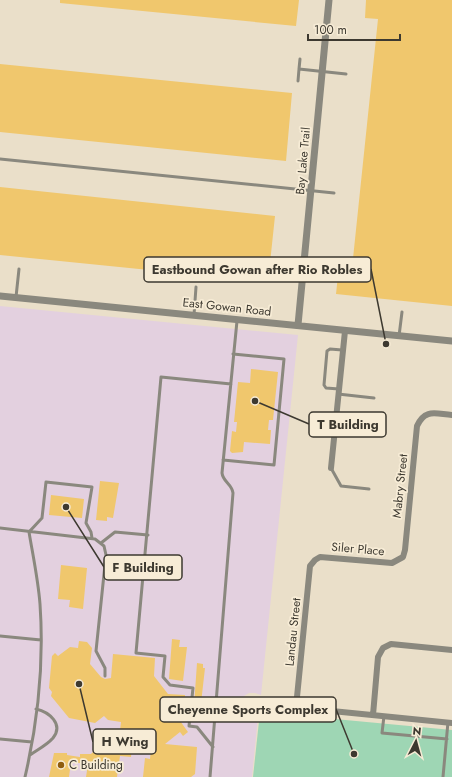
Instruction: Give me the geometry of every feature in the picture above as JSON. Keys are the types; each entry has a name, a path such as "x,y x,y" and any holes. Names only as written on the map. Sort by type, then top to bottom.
{"street":[{"name":"Bay Lake Trail","path":"298,325 329,0"},
{"name":"East Gowan Road","path":"0,296 452,341"},
{"path":"331,468 345,331"},
{"name":"Mabry Street","path":"399,560 403,556 405,550 418,426 425,415 430,413 452,415"},
{"name":"Siler Place","path":"316,560 320,557 392,563 399,560"},
{"name":"Landau Street","path":"296,707 310,566 316,560"},
{"path":"372,715 378,657 382,648 391,644 452,650"},
{"path":"252,705 296,707 450,722"}],"lane":[{"path":"298,81 300,59"},
{"path":"299,69 346,74"},
{"path":"0,159 311,189 334,193"},
{"path":"16,298 19,269"},
{"path":"194,315 196,287"},
{"path":"399,336 402,312"},
{"path":"210,777 233,493 231,486 222,476 237,319"},
{"path":"343,350 330,349 327,351 324,385 326,388 339,392 374,398"},
{"path":"223,460 274,465 284,359 234,354"},
{"path":"213,747 197,727 189,726 193,688 170,686 163,677 165,656 136,653 148,535 161,377 230,384"},
{"path":"331,468 341,486 368,489"},
{"path":"29,532 42,518 46,482 92,488 86,523 91,532 92,538"},
{"path":"0,528 92,538 101,543 106,553 96,653 105,668 105,676"},
{"path":"25,777 30,755 36,709 41,640 39,591 29,532"},
{"path":"101,543 115,532 148,535"},
{"path":"0,636 41,640"},
{"path":"30,755 51,740 56,730 55,722 51,715 36,709"},
{"path":"384,716 382,732 447,739"},
{"path":"443,777 450,722"},
{"path":"0,739 32,742"}],"shaded area":[{"path":"0,306 298,335 261,695 249,693 244,696 240,704 242,712 247,716 258,716 252,777 0,777"}],"green space":[{"path":"260,712 452,730 452,777 253,777"}],"building":[{"path":"60,0 299,0 296,26 60,3"},
{"path":"366,0 452,0 452,306 336,294 339,266 352,268 378,19 365,18"},
{"path":"0,64 292,93 286,161 0,132"},
{"path":"0,187 275,216 268,282 0,255"},
{"path":"251,369 278,372 273,420 269,420 268,430 271,430 270,444 244,442 243,452 232,453 230,451 232,431 236,432 237,422 234,422 238,382 250,383"},
{"path":"100,481 119,483 113,518 107,517 107,521 96,520"},
{"path":"51,495 84,499 82,518 49,515"},
{"path":"61,565 87,568 83,609 69,607 70,600 58,599"},
{"path":"172,639 180,640 179,647 187,647 183,681 169,679"},
{"path":"79,641 87,642 92,648 90,664 101,677 105,679 111,678 113,654 155,658 154,676 168,694 185,695 183,719 178,718 188,732 183,736 180,732 165,744 197,747 195,774 191,777 143,777 145,758 150,759 151,749 143,740 139,743 133,736 131,757 120,756 117,777 86,777 88,764 71,762 69,777 49,777 54,753 67,753 67,755 80,757 80,754 91,754 95,750 95,746 118,748 121,722 108,720 104,716 95,723 69,718 51,696 52,692 49,688 52,656 55,653 58,656 70,647 78,648"},
{"path":"197,663 203,664 203,668 205,668 199,721 193,720"}],"place":[{"name":"Eastbound Gowan after Rio Robles","path":"386,344"},
{"name":"T Building","path":"255,401"},
{"name":"F Building","path":"66,507"},
{"name":"H Wing","path":"79,684"},
{"name":"Cheyenne Sports Complex","path":"354,754"},
{"name":"C Building","path":"61,765"}]}
